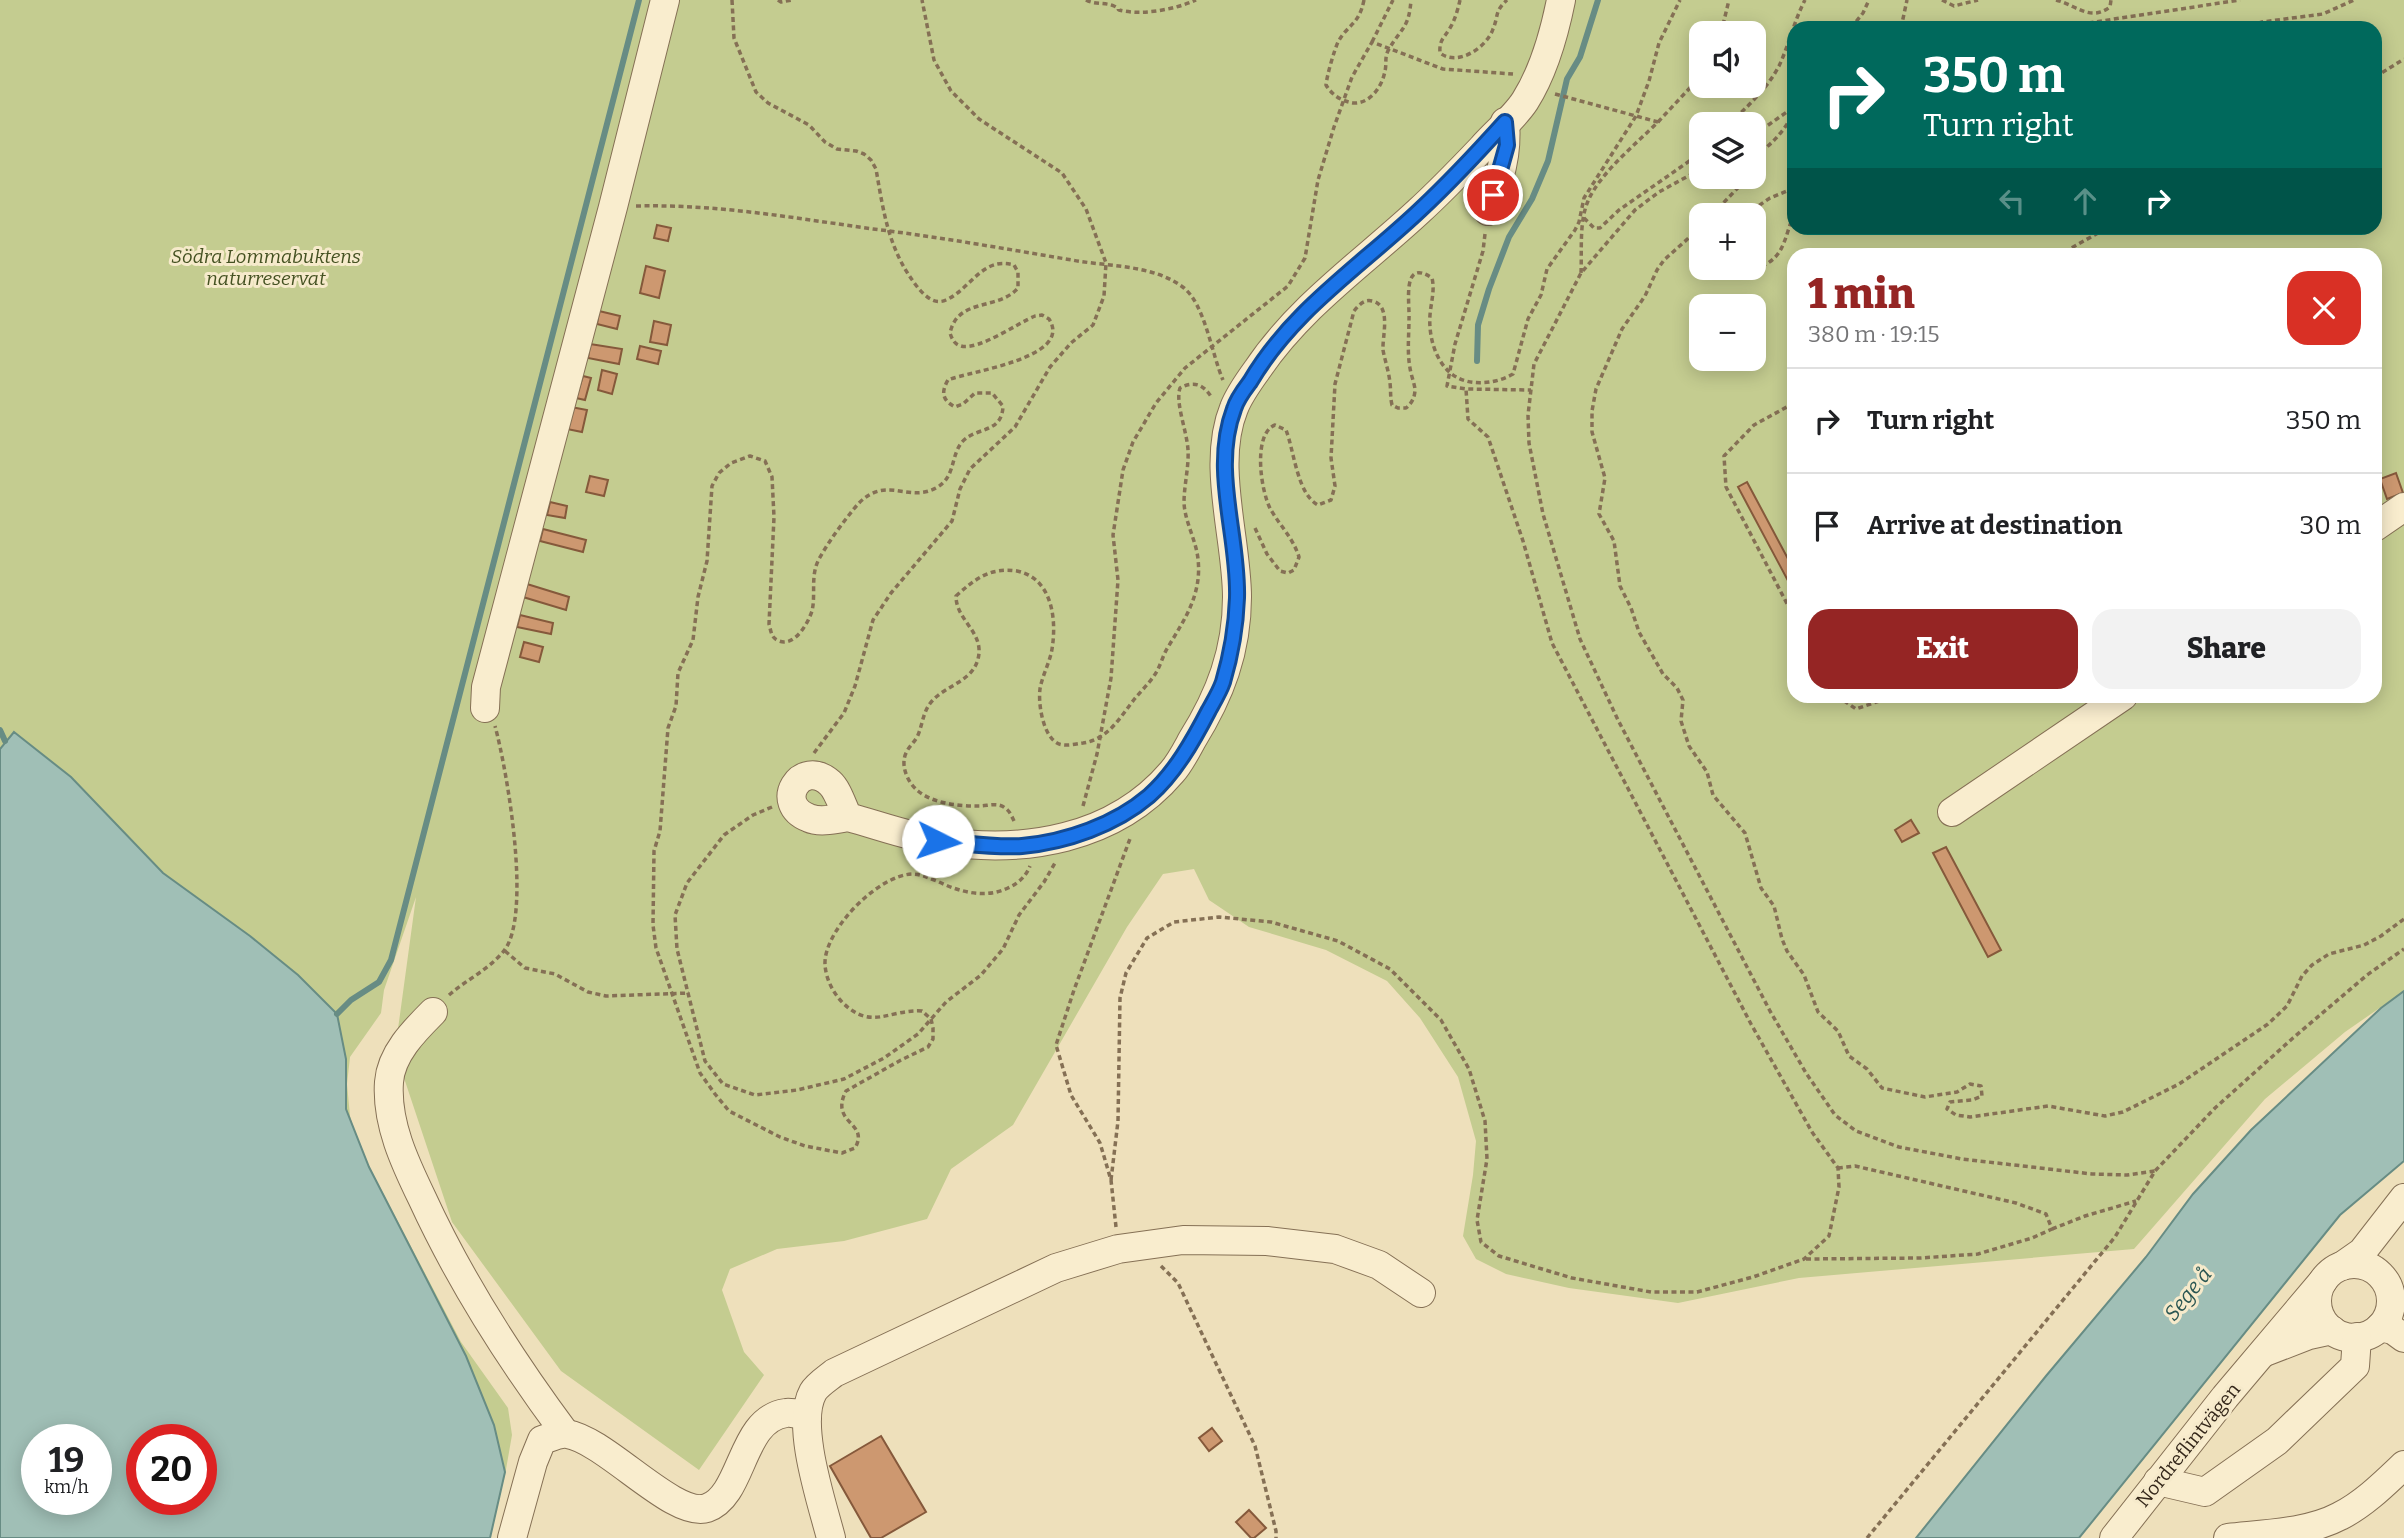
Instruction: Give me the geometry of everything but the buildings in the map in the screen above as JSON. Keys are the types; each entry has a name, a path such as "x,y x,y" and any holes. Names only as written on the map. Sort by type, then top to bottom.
{"street":[{"path":"485,708 486,687 665,0"},
{"path":"848,817 831,783 815,775 798,780 791,793 791,803 810,819 848,817 938,841 1023,846 1070,837 1110,822 1148,797 1173,771 1222,684 1233,641 1237,597 1226,477 1227,435 1223,404 1256,371 1278,340 1326,290 1419,211 1541,88 1561,0"},
{"path":"1488,211 1507,145 1505,122"},
{"path":"2382,522 2404,508"},
{"path":"1952,812 2113,703"},
{"path":"433,1012 405,1040 389,1079 389,1111 408,1170 444,1248 521,1374 565,1433"},
{"name":"Nordreflintvägen","path":"2114,1538 2262,1353 2332,1274 2362,1252 2404,1198"},
{"path":"2158,1481 2205,1492 2277,1441 2355,1366 2366,1336 2387,1317 2396,1286 2386,1220"},
{"path":"831,1538 809,1451 807,1416 814,1391 834,1373 1056,1268 1130,1247 1183,1240 1243,1241 1335,1248 1379,1265 1421,1293"},
{"path":"2366,1336 2321,1317 2317,1305 2318,1293 2332,1274 2353,1264 2366,1266 2396,1286"},
{"name":"Nordreflintvägen","path":"2262,1353 2309,1335 2366,1336"},
{"path":"512,1538 541,1440 565,1433 589,1441 688,1508 706,1508 722,1498 749,1443 771,1418 787,1413 807,1416"},
{"path":"2228,1538 2292,1531 2311,1533 2383,1485 2404,1465"}],"path":[{"path":"732,0 734,38 756,92 768,103 809,125 825,142 837,149 856,151 872,160 892,247 914,282 929,299 938,302 947,300 983,270 1006,263 1014,265 1018,272 1018,288 1012,295 965,311 956,317 950,333 958,345 965,347 976,344 1042,315 1049,319 1055,333 1043,347 1023,358 948,380 943,388 947,403 954,407 963,404 975,393 992,393 1003,406 1002,416 996,425 972,434 962,442 952,471 936,488 916,491 880,490 870,493 859,502 819,560 813,575 813,608 807,623 793,640 777,640 771,634 769,624 774,517 769,468 765,461 750,456 731,463 719,472 712,486 707,561 698,597 693,640 678,673 676,706 667,728 660,831 654,851 653,925 656,948 701,1073 729,1111 780,1137 813,1148 842,1153 855,1149 858,1142 856,1129 843,1114 841,1107 846,1091 928,1047 933,1039 931,1019 922,1011 910,1010 889,1016 866,1018 852,1011 838,998 829,981 825,963 830,944 842,922 865,897 900,877 911,874 925,876 960,890 989,894 1006,889 1024,877 1030,867 1031,853 1023,846 1011,814 1005,807 997,804 961,806 931,799 913,787 907,778 905,753 918,734 924,712 933,699 972,672 978,661 980,649 976,637 956,607 956,596 978,576 993,570 1023,572 1038,580 1046,593 1055,619 1052,648 1040,689 1047,731 1056,743 1066,745 1087,743 1100,738 1114,727 1156,673 1194,600 1198,559 1184,506 1188,453 1186,429 1178,396 1180,388 1187,384 1198,384 1223,404"},
{"path":"778,0 792,0"},
{"path":"806,776 808,760 845,713 873,620 891,593 952,522 960,489 970,469 1015,428 1050,368 1071,343 1093,325 1104,296 1107,263 1086,209 1062,173 979,120 951,91 934,60 922,0"},
{"path":"1086,0 1113,6 1121,11 1185,5 1196,0"},
{"path":"1364,0 1362,13 1338,42 1326,85 1330,92 1355,103 1366,101 1373,95 1385,70 1385,58 1389,49 1404,30 1410,17 1411,0"},
{"path":"791,803 780,804 753,815 724,835 687,883 675,915 677,949 705,1061 723,1084 755,1095 797,1090 844,1079 884,1058 918,1034 946,1002 981,975 1003,948 1018,915 1044,883 1070,837 1084,802 1100,738 1116,635 1118,580 1113,535 1123,470 1133,442 1156,403 1185,368 1288,286 1305,258 1318,180 1343,100 1352,77 1393,0"},
{"path":"1460,0 1454,19 1439,45 1440,53 1447,59 1465,57 1487,38 1493,32 1498,8 1507,0"},
{"path":"1252,522 1267,554 1280,572 1288,573 1294,570 1299,557 1294,542 1270,510 1265,496 1261,471 1263,435 1267,428 1275,425 1286,430 1291,451 1312,502 1318,505 1331,500 1335,486 1331,458 1335,384 1354,311 1360,304 1368,300 1381,306 1385,318 1383,349 1390,397 1392,405 1398,408 1406,408 1412,403 1415,388 1409,365 1407,289 1411,278 1417,274 1426,274 1432,278 1432,338 1442,364 1449,373 1469,382 1503,380 1513,374 1528,319 1541,295 1547,269 1575,230 1584,198 1636,116 1660,43 1680,0"},
{"path":"1724,21 1729,0"},
{"path":"1797,21 1805,0"},
{"path":"1857,21 1869,0"},
{"path":"1902,21 1907,0"},
{"path":"1942,0 1954,6 1978,0"},
{"path":"2056,0 2066,2 2090,15 2103,13 2110,7 2111,0"},
{"path":"2101,21 2240,0"},
{"path":"2270,21 2323,14 2354,0"},
{"path":"1372,42 1443,69 1513,75 1578,102 1658,122"},
{"path":"1742,112 1772,79 1787,47"},
{"path":"2382,72 2404,59"},
{"path":"1581,273 1584,219 1588,201 1602,180 1689,89"},
{"path":"1766,127 1787,112"},
{"path":"1766,147 1787,126"},
{"path":"1581,214 1594,228 1600,228 1619,210 1689,161"},
{"path":"1689,176 1659,192 1635,210 1581,273 1534,364 1528,415 1531,455 1543,514 1580,639 1618,720 1770,1011 1806,1073 1835,1115 1856,1132 1888,1143 1962,1159 2092,1174 2127,1175 2155,1171"},
{"path":"1723,203 1737,189"},
{"path":"1763,203 1787,191"},
{"path":"613,207 717,208 774,213 1074,261 1107,263 1160,275 1186,289 1201,313 1219,372 1223,404"},
{"path":"1488,211 1483,251 1455,345 1447,386 1531,390"},
{"path":"1766,264 1781,250 1787,234"},
{"path":"2071,248 2094,235"},
{"path":"1689,238 1657,270 1645,296 1622,330 1596,389 1592,432 1605,478 1599,514 1614,541 1620,586 1639,632 1662,674 1683,699 1681,721 1689,746 1707,772 1713,795 1745,833 1761,888 1777,914 1787,951 1804,975 1818,1012 1838,1031 1854,1062 1867,1069 1882,1088 1913,1096 1957,1092 1970,1084 1981,1086 1982,1096 1978,1099 1950,1102 1947,1110 1956,1115 1977,1117 2048,1106 2105,1116 2123,1112 2179,1084 2268,1024 2287,1006 2302,976 2312,965 2329,954 2364,945 2404,919"},
{"path":"1466,389 1468,419 1488,438 1523,541 1552,643 1751,1024 1812,1132 1838,1168 1839,1187 1829,1236 1804,1259"},
{"path":"1787,407 1754,425 1724,456 1726,487 1787,604"},
{"path":"1847,703 1856,709 1874,703"},
{"path":"433,1012 451,993 505,951 514,930 518,888 502,756 496,727 485,708"},
{"path":"1133,806 1131,836 1056,1045 1071,1094 1100,1143 1130,1247 1178,1283 1255,1446 1276,1538"},
{"path":"1111,1180 1118,1121 1120,998 1126,973 1147,938 1174,922 1219,917 1271,922 1338,941 1390,969 1440,1020 1469,1069 1485,1121 1487,1159 1477,1220 1481,1242 1499,1256 1572,1278 1651,1292 1697,1292 1753,1277 1804,1259 1921,1258 1978,1254 2032,1238 2085,1216 2137,1201"},
{"path":"1867,1538 2115,1237 2155,1171 2215,1108 2293,1038 2367,975 2404,949"},
{"path":"505,951 525,968 555,974 588,992 606,996 689,993"},
{"path":"1838,1168 1855,1166 2016,1203 2046,1214 2052,1229"}],"green space":[{"name":"Södra Lommabuktens naturreservat","path":"0,0 2404,0 2404,991 2345,1032 2265,1099 2134,1249 1799,1278 1678,1303 1569,1288 1506,1274 1476,1259 1463,1236 1476,1141 1458,1077 1420,1018 1387,981 1326,950 1249,927 1209,900 1194,869 1163,874 1127,927 1013,1125 951,1169 927,1219 844,1241 777,1249 730,1269 722,1290 744,1352 764,1375 699,1470 561,1371 452,1222 395,1051 416,897 384,990 381,1013 350,1057 347,1084 350,1116 356,1139 373,1174 461,1342 508,1408 512,1435 505,1475 487,1538 0,1538"}],"water":[{"path":"14,732 71,777 163,873 250,936 298,975 337,1014 346,1059 346,1109 369,1167 466,1356 494,1425 505,1472 490,1538 0,1538 0,749"},
{"name":"Sege å","path":"2404,991 2404,1161 2340,1215 2079,1538 1916,1538 2146,1257 2193,1194 2251,1130 2381,1008"}],"waterway":[{"path":"337,1014 351,1000 379,982 391,960 639,0"},
{"path":"1477,361 1478,325 1489,289 1509,237 1532,199 1548,161 1567,79 1580,57 1598,0"},
{"path":"0,730 5,741"}],"route":[{"path":"938,841 1023,846 1070,837 1110,822 1148,797 1173,771 1222,684 1233,641 1237,597 1227,502 1226,448 1234,408 1278,340 1326,290 1419,211 1505,122 1507,145 1493,195"}]}
